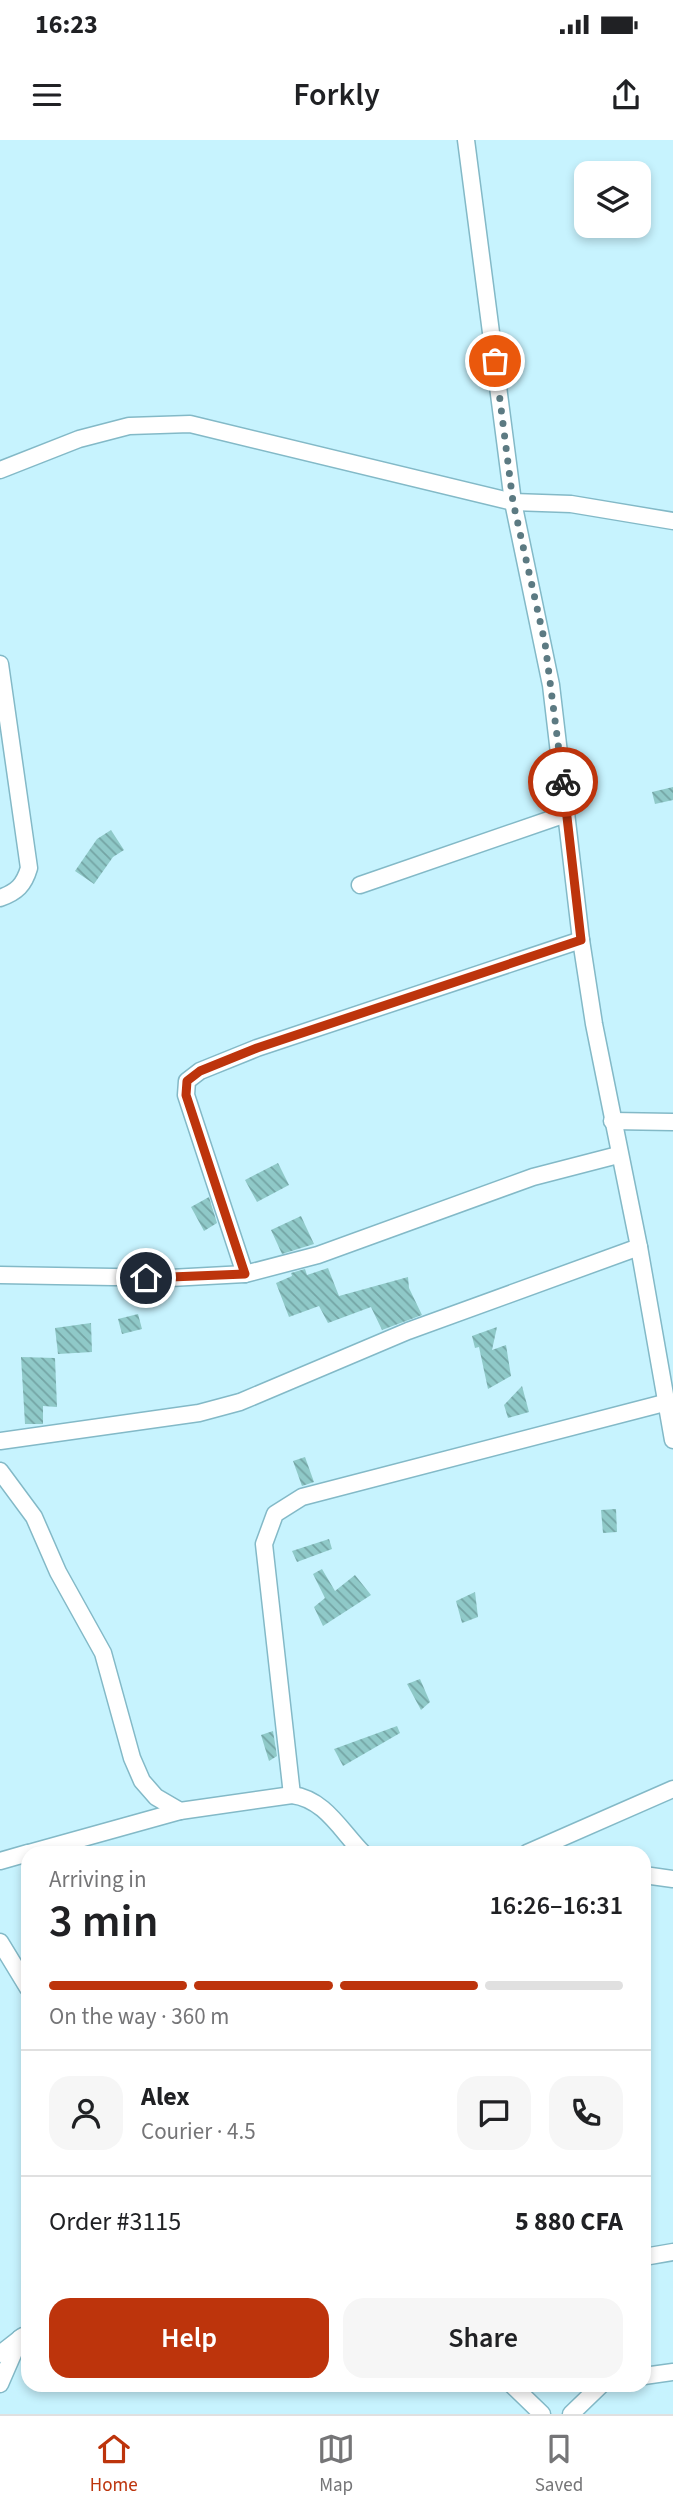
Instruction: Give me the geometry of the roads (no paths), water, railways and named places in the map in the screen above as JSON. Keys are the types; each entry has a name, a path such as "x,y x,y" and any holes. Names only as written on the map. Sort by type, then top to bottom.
{"street":[{"path":"466,140 513,502 545,643 581,940 618,1155 639,1247 673,1438"},
{"path":"0,470 79,439 129,426 190,424 513,502 571,505 673,521"},
{"path":"0,664 29,868 24,884 13,893 0,898"},
{"path":"360,885 566,814"},
{"path":"245,1274 186,1095 187,1081 200,1071 257,1048 581,940"},
{"path":"612,1121 673,1122"},
{"path":"0,1275 170,1278 245,1274 318,1255 533,1177 618,1155"},
{"path":"0,1441 199,1413 240,1402 408,1331 639,1247"},
{"path":"292,1795 264,1544 275,1514 302,1497 668,1402"},
{"path":"0,1471 34,1517 58,1572 103,1653 132,1758 142,1781 156,1797 180,1811"},
{"path":"543,1846 673,1789"},
{"path":"53,1846 180,1811 292,1795 318,1803 357,1846"},
{"path":"0,1861 21,1855"},
{"path":"651,1876 673,1879"},
{"path":"0,1942 21,1977"},
{"path":"651,2256 673,2252"},
{"path":"0,2354 21,2337"},
{"path":"0,2384 21,2341"},
{"path":"651,2375 673,2372"},
{"path":"519,2392 541,2414"},
{"path":"571,2414 594,2392"}]}
